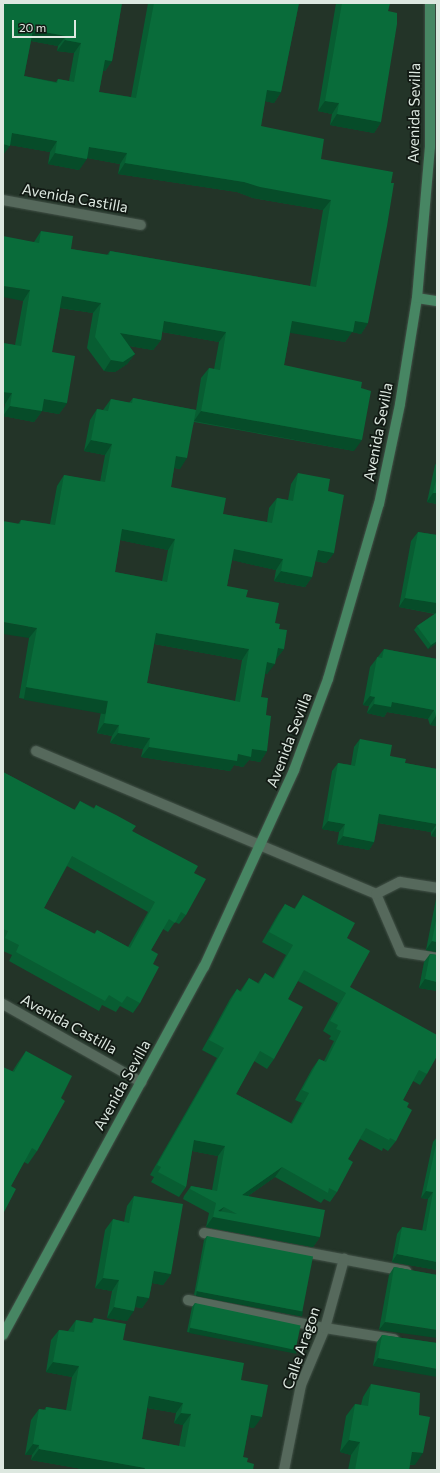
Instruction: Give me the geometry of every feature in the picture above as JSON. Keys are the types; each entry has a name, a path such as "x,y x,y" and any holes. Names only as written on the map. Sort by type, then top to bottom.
{"street":[{"name":"Avenida Sevilla","path":"3,1335 204,967 294,770 328,679 362,568 379,504 400,404 417,298 430,147 430,3"},
{"name":"Avenida Castilla","path":"3,200 141,225"},
{"path":"417,298 437,301"},
{"path":"36,751 376,894 402,952 437,958"},
{"path":"376,894 400,882 437,888"},
{"name":"Avenida Castilla","path":"3,1004 141,1082"},
{"path":"204,1233 414,1272"},
{"name":"Calle Aragon","path":"284,1470 301,1385 325,1328 344,1260"},
{"path":"188,1300 325,1328 407,1341"}],"building":[{"path":"3,3 122,3 112,61 105,60 99,92 136,98 154,3 299,3 281,92 267,90 261,126 324,139 321,159 393,172 391,183 394,183 387,226 368,323 355,321 353,332 292,321 284,365 362,382 361,388 371,391 362,440 201,411 209,368 220,370 226,332 164,321 161,340 120,333 135,354 123,362 111,360 95,337 101,303 62,296 52,352 75,356 67,403 44,399 42,411 10,406 12,393 3,392 3,343 21,346 30,290 3,286 3,236 39,243 41,231 73,236 71,249 109,255 110,251 316,287 331,200 260,187 244,182 125,163 127,153 89,147 87,159 55,153 57,141 12,133 10,146 3,144","holes":["33,30 66,36 65,40 81,43 74,82 58,79 57,83 24,76"]},
{"path":"342,3 390,3 388,11 397,13 397,24 381,122 337,114 339,103 325,101"},
{"path":"133,398 196,410 187,458 176,456 171,487 226,498 223,514 272,523 277,498 293,501 298,473 330,479 328,491 344,495 334,553 318,550 312,577 281,571 283,559 234,549 227,586 248,590 246,597 279,603 275,623 280,624 279,629 287,630 284,649 278,648 275,664 267,662 261,697 268,698 266,715 271,716 267,751 252,749 251,757 238,754 237,761 149,747 150,738 118,733 119,725 104,723 108,701 26,687 37,628 3,622 3,521 20,524 21,520 55,525 64,475 105,482 112,444 91,440 97,409 108,411 111,399 132,403","holes":["122,529 175,539 167,582 115,572","156,633 249,649 240,702 147,683"]},
{"path":"437,476 437,493 433,493"},
{"path":"418,532 437,535 437,603 405,598"},
{"path":"436,613 437,641 431,645 417,626"},
{"path":"384,649 437,659 437,716 434,710 392,702 391,707 374,704 375,697 370,696 377,657 382,658"},
{"path":"360,739 392,745 390,756 406,759 405,763 437,769 437,824 379,814 374,842 343,836 345,824 328,821 338,763 355,766"},
{"path":"3,772 75,810 80,801 94,809 96,805 116,815 136,826 132,831 198,866 194,873 206,879 186,915 181,912 175,923 169,919 151,950 158,954 153,964 159,967 140,1003 127,996 122,1003 109,995 105,1001 16,952 19,945 5,938 8,931 3,929","holes":["72,856 155,902 130,948 97,930 95,934 44,908"]},
{"path":"303,895 355,923 347,938 370,951 350,987 437,1035 437,1056 427,1074 419,1070 403,1100 409,1103 407,1107 412,1110 396,1141 390,1138 389,1140 366,1128 348,1159 353,1162 337,1192 329,1188 328,1193 282,1167 242,1195 325,1210 320,1237 213,1217 216,1203 190,1189 191,1186 217,1191 225,1146 194,1140 186,1187 158,1172 161,1167 157,1165 224,1048 209,1040 237,989 241,992 249,978 259,984 265,973 274,979 293,945 269,932 285,904 295,909","holes":["304,970 346,993 330,1021 338,1025 336,1029 341,1031 326,1062 319,1059 302,1090 309,1093 292,1124 236,1094 260,1051 274,1059 303,1007 288,999","224,1207 237,1214 218,1211"]},
{"path":"437,915 437,942 432,941"},
{"path":"430,954 437,955 437,982 425,979"},
{"path":"26,1051 72,1076 61,1098 65,1101 37,1151 32,1148 11,1186 16,1189 3,1214 3,1067 14,1072"},
{"path":"437,1140 437,1262 397,1254 402,1227 426,1231 433,1192 426,1191"},
{"path":"134,1196 183,1204 171,1274 154,1271 149,1298 137,1296 134,1311 114,1307 119,1280 103,1278 113,1219 129,1223"},
{"path":"207,1236 313,1257 302,1312 196,1291"},
{"path":"394,1267 437,1275 437,1330 385,1322"},
{"path":"195,1303 301,1325 295,1350 190,1327"},
{"path":"94,1318 126,1324 123,1340 244,1363 241,1380 268,1385 262,1417 251,1415 243,1457 248,1458 247,1462 254,1464 253,1470 145,1470 145,1468 39,1449 39,1445 33,1444 39,1409 46,1410 46,1407 71,1411 79,1366 53,1362 59,1330 74,1332 76,1320 93,1323","holes":["149,1396 183,1403 181,1413 191,1414 185,1447 142,1439"]},
{"path":"382,1335 437,1343 437,1369 378,1358"},
{"path":"371,1384 420,1393 419,1415 430,1417 423,1453 412,1452 409,1470 355,1470 360,1442 349,1440 355,1404 368,1406"}]}
